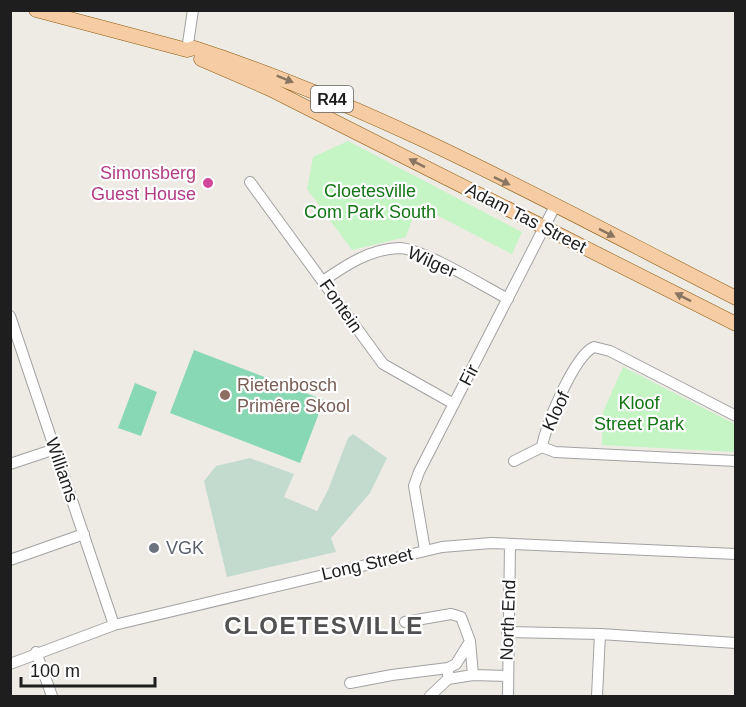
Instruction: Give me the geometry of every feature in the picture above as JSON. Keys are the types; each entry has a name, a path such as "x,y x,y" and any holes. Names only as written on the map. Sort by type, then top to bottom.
{"main road":[{"name":"Adam Tas Street","path":"36,10 186,50 193,56 270,89 735,324"},
{"name":"Adam Tas Street","path":"186,50 194,48 316,92 555,206 735,298"}],"street":[{"path":"186,50 193,10"},
{"name":"Fontein","path":"250,182 383,364 454,404"},
{"name":"Fir","path":"424,550 414,486 555,206"},
{"name":"Wilger","path":"323,281 348,264 369,255 401,248 424,256 508,299"},
{"name":"Williams","path":"10,316 114,625"},
{"name":"Kloof","path":"735,416 610,351 594,347 580,360 544,432 542,447 555,452 735,461"},
{"path":"514,461 542,447"},
{"path":"10,464 55,449"},
{"path":"10,560 84,534"},
{"name":"Long Street","path":"10,664 36,652 114,625 424,550 468,544 510,544 735,554"},
{"name":"North End","path":"507,696 510,544"},
{"path":"405,622 458,615 464,622 470,641 473,675"},
{"path":"507,632 600,634 735,643"},
{"path":"597,696 600,634"},
{"path":"430,696 456,664 470,641"},
{"path":"36,652 52,696"},
{"path":"350,683 392,675 507,676"}],"green space":[{"name":"Cloetesville Com Park South","path":"348,141 522,232 512,254 417,205 406,237 352,250 307,189 313,157"},
{"path":"194,350 324,400 300,463 170,413"},
{"name":"Kloof Street Park","path":"623,367 735,424 735,452 602,445 603,412"},
{"path":"135,383 157,392 141,436 118,428"},
{"path":"353,434 387,458 370,493 331,538 336,552 227,577 204,481 216,466 250,458 294,474 284,497 317,511 328,490 348,438"}],"place":[{"name":"Simonsberg Guest House","path":"208,183"},
{"name":"Rietenbosch Primêre Skool","path":"225,395"},
{"name":"VGK","path":"154,548"}],"district":[{"name":"CLOETESVILLE","path":"324,626"}]}
